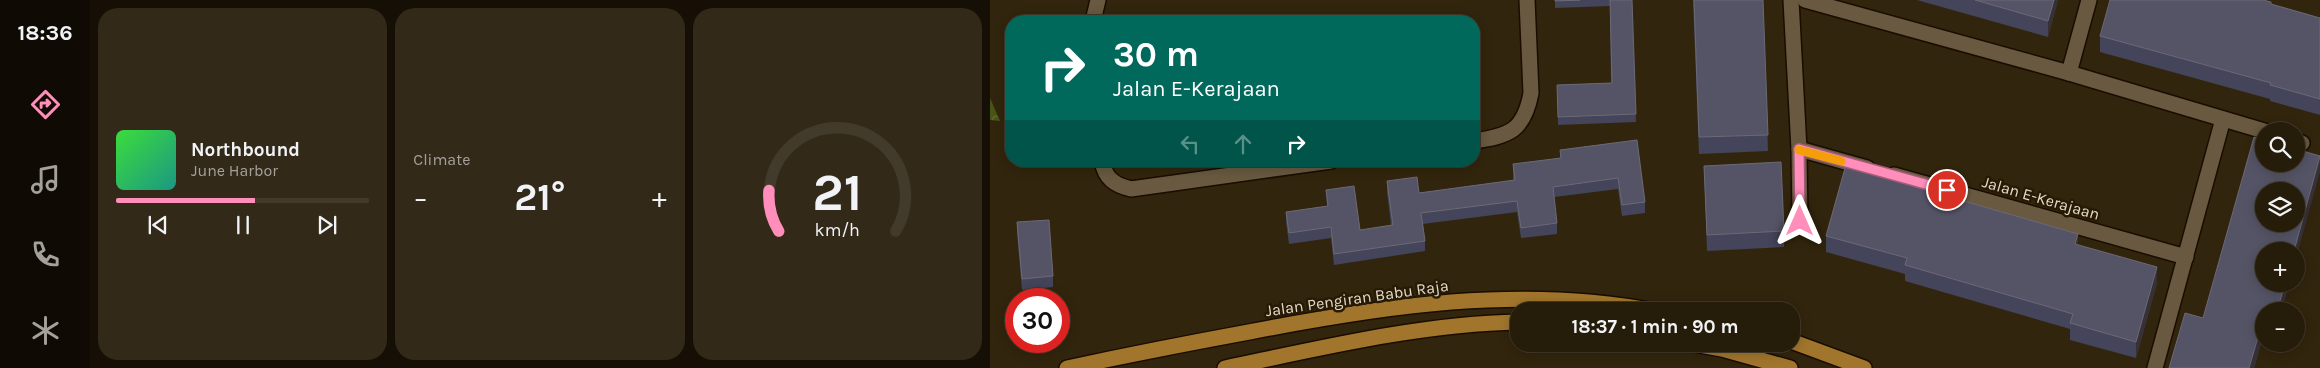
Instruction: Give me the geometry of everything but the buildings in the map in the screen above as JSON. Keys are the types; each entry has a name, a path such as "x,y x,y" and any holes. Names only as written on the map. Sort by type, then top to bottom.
{"main road":[{"name":"Jalan Pengiran Babu Raja","path":"1068,368 1118,363 1331,316 1452,301 1505,298 1582,302"},
{"path":"1225,368 1336,345 1411,333 1489,323 1510,322"},
{"path":"1800,344 1864,368"},
{"path":"1733,352 1790,368"}],"street":[{"path":"1094,15 1098,0"},
{"path":"1480,140 1503,136 1511,132 1523,120 1528,108 1531,93 1527,0"},
{"path":"1790,0 1799,149 1800,221"},
{"path":"1805,0 2069,73 2255,129"},
{"path":"2069,73 2089,0"},
{"path":"2155,368 2223,119"},
{"name":"Jalan E-Kerajaan","path":"1799,149 2186,256"},
{"path":"1104,167 1106,176 1114,183 1122,187 1137,189 1289,167"}],"green space":[{"path":"990,98 1000,121 990,120"}],"slow traffic":[{"path":"1799,150 1841,161"}],"route":[{"path":"1800,221 1799,149 1947,190"}]}
